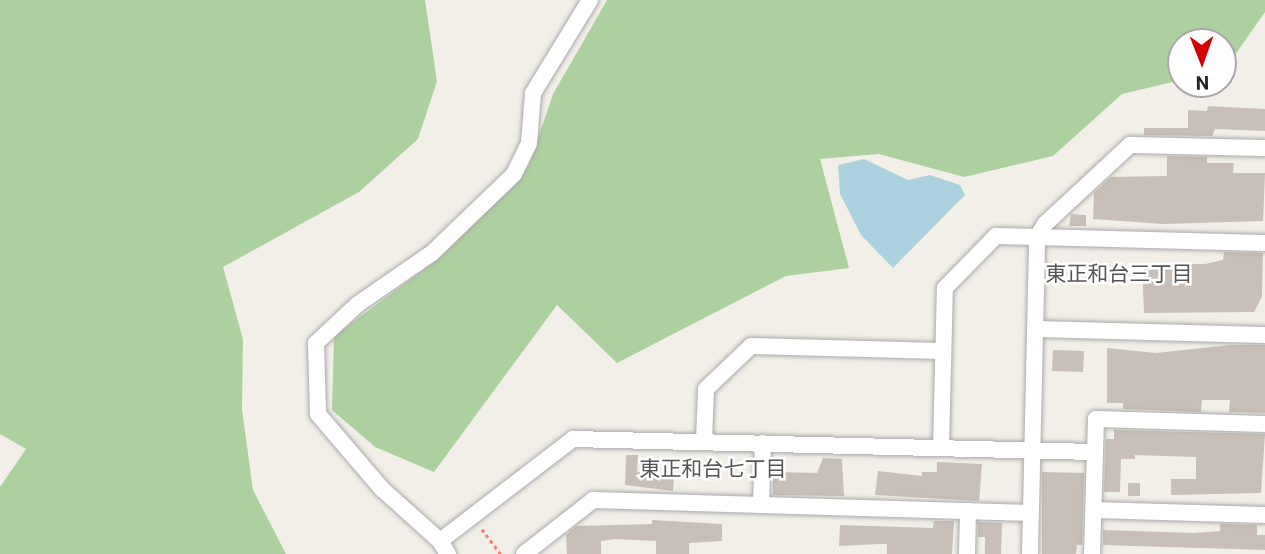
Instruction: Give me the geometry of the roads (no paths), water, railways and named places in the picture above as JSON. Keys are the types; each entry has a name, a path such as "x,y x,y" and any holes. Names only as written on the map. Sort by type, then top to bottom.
{"street":[{"path":"590,0 533,93 529,143 514,174 432,253 358,304 316,343 318,414 382,489 444,547 573,439 1095,452"},
{"path":"1030,554 1037,237 1045,224 1130,145 1265,148"},
{"path":"941,448 945,288 996,236 1265,243"},
{"path":"1035,328 1265,335"},
{"path":"704,441 706,389 744,349 942,351"},
{"path":"1092,554 1096,419 1265,424"},
{"path":"761,505 763,443"},
{"path":"524,554 593,500 1031,513"},
{"path":"1094,510 1265,515"},
{"path":"967,554 968,511"}],"water":[{"path":"864,159 908,180 930,175 960,185 965,195 893,268 861,235 840,194 838,165"}],"district":[{"name":"東正和台三丁目","path":"1119,274"},
{"name":"東正和台七丁目","path":"713,469"}]}
